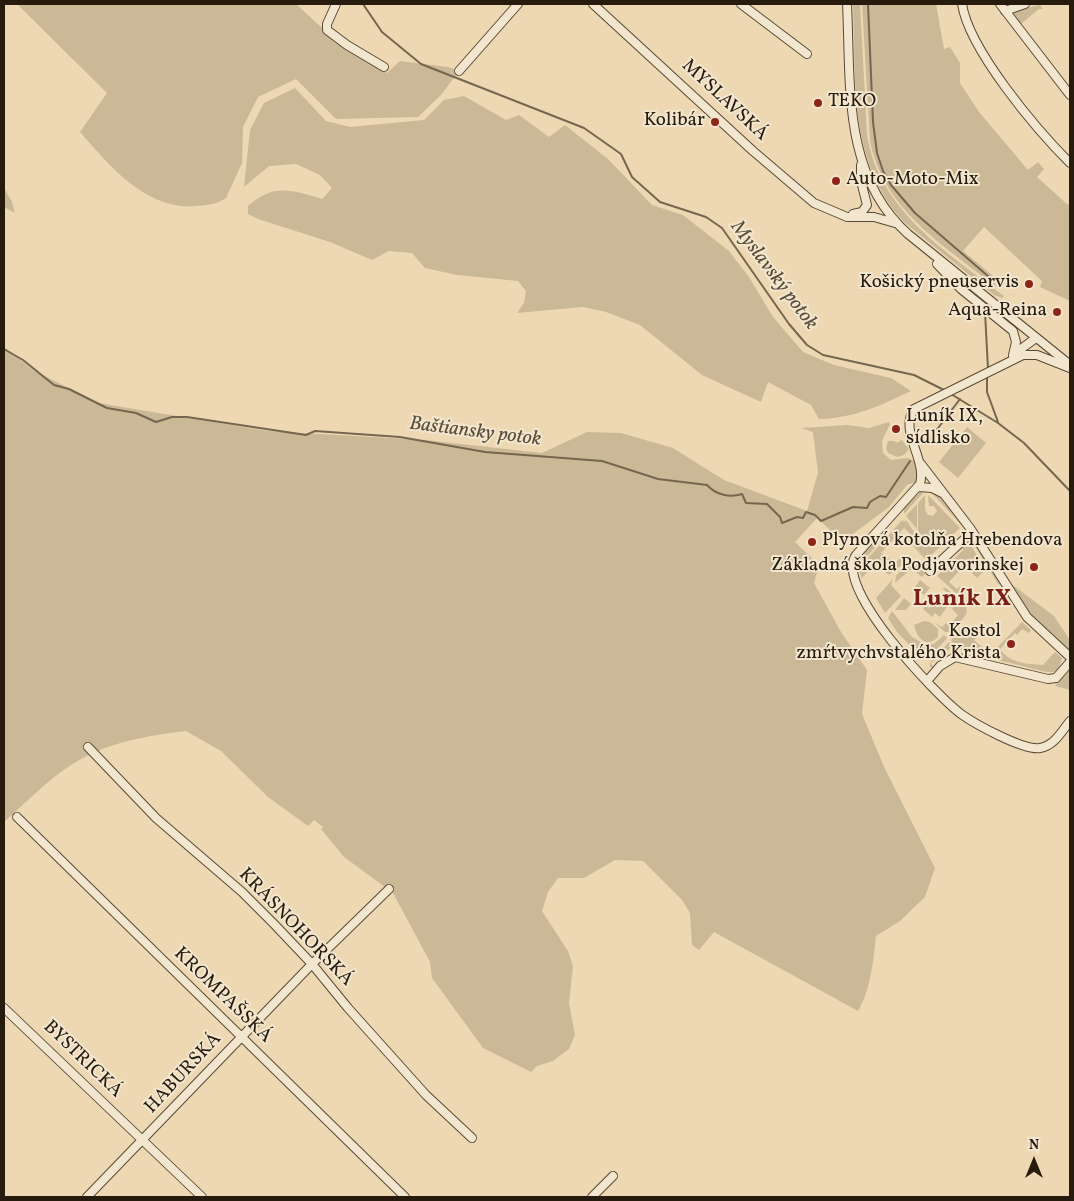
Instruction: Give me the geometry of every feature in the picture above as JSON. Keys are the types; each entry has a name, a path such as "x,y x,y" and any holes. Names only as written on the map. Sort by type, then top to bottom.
{"street":[{"path":"336,4 327,24 327,30 347,45 384,67"},
{"path":"459,71 518,4"},
{"name":"MYSLAVSKÁ","path":"593,4 818,206 838,214 851,217 874,216 896,224 1070,367"},
{"path":"742,4 807,54"},
{"path":"847,4 852,115 860,158 861,181 867,202 862,212"},
{"path":"962,4 971,28 991,66 1038,128 1070,163"},
{"path":"1003,7 1025,4"},
{"path":"1003,7 1069,91"},
{"path":"860,158 882,204 896,224"},
{"name":"MYSLAVSKÁ","path":"838,214 862,212 882,204"},
{"path":"908,234 961,289 1012,330 1016,339 1013,357"},
{"path":"1036,338 1013,357 916,408 910,417 910,427 921,464 922,477 919,487 856,555 852,566 856,586 883,630 928,680 965,717 1027,748 1036,749 1048,746 1070,720"},
{"path":"1013,357 1038,355 1070,367"},
{"path":"921,464 972,532 1027,617 1070,657"},
{"path":"919,487 932,488 944,494"},
{"path":"930,571 972,532"},
{"path":"928,680 940,666 955,657 1048,679 1056,678 1070,662"},
{"name":"KRÁSNOHORSKÁ","path":"88,747 156,818 242,892 312,964 426,1095 472,1138"},
{"name":"KROMPAŠSKÁ","path":"17,817 405,1197"},
{"name":"HABURSKÁ","path":"87,1197 312,964 389,889"},
{"name":"BYSTRICKÁ","path":"4,1008 202,1197"},
{"path":"592,1197 613,1176"}],"shaded area":[{"path":"17,4 296,4 332,37 387,73 400,61 448,67 459,71 441,95 418,117 336,119 296,79 258,97 243,127 242,163 226,198 209,205 179,206 145,194 131,184 104,159 80,132 107,93"},
{"path":"853,4 860,4 867,134 874,161 885,185 900,207 918,227 960,263 1004,296 1002,298 994,295 904,222 886,198 873,173 864,146 859,119 854,61"},
{"path":"862,4 936,4 944,49 950,47 960,63 960,83 979,112 1028,170 1038,162 1044,169 1037,177 1068,205 1070,202 1070,301 1040,287 1042,281 984,227 963,251 992,275 996,287 937,241 902,207 888,187 877,166 870,141"},
{"path":"1040,5 1043,9 1039,9 1021,24 1014,14 1017,10"},
{"path":"295,88 326,121 350,127 424,120 444,100 464,96 506,120 519,115 549,137 565,125 608,159 652,205 683,215 729,251 749,277 773,317 803,352 834,365 891,378 911,391 855,414 819,419 811,405 768,382 761,402 702,375 640,325 606,312 583,307 517,313 524,303 526,291 518,281 457,275 425,268 412,253 389,251 372,260 330,242 258,219 248,214 248,206 266,194 283,190 322,199 332,188 320,175 296,164 269,166 244,187 250,130 264,103"},
{"path":"4,188 12,202 15,213 4,207"},
{"path":"4,347 33,370 98,403 268,431 425,440 542,453 587,432 621,433 673,448 724,480 807,511 818,473 813,432 801,428 848,425 869,428 889,422 890,424 882,441 883,453 891,460 908,458 921,464 919,487 913,483 907,485 889,507 849,537 841,540 817,518 795,542 819,565 814,583 841,632 867,670 862,714 885,769 935,868 925,897 900,921 876,936 869,984 858,1011 714,932 699,950 692,945 690,913 682,900 643,861 615,860 584,878 558,878 548,892 542,911 568,951 573,966 569,1003 575,1035 569,1049 553,1061 537,1066 531,1072 483,1048 432,978 430,962 393,893 344,857 321,829 323,827 314,820 308,826 268,797 221,751 186,731 121,743 85,757 53,778 4,822"},
{"path":"967,427 986,443 958,478 939,462"},
{"path":"902,440 909,449 904,455 897,457 888,453 886,448 888,441 895,441 896,443"},
{"path":"922,490 923,493 904,514 904,508"},
{"path":"929,490 942,497 964,525 965,529"},
{"path":"925,495 925,510 928,515 933,516 937,511 934,506 929,506 928,495 960,528 926,560 913,546 921,535 918,531 918,503"},
{"path":"917,504 917,529 906,516"},
{"path":"902,520 904,522 906,520 917,536 915,538 904,528 881,553 895,563 904,555 908,556 908,560 889,575 875,564 862,578 859,570 861,566"},
{"path":"968,540 985,570 977,578 972,573 977,567 969,560 949,582 957,589 960,586 965,590 956,593 937,576 963,550 963,545"},
{"path":"974,540 1001,585 998,584 972,541"},
{"path":"871,544 877,545 857,568 856,561"},
{"path":"912,559 926,573 922,577 913,570 910,570 895,583 896,576"},
{"path":"893,579 891,585 901,596 885,613 876,598"},
{"path":"920,580 930,588 924,595 915,587"},
{"path":"1010,583 1054,616 1070,640 1070,653 1028,613"},
{"path":"942,588 946,588 958,598 951,608 948,603 953,598"},
{"path":"939,597 948,605 940,617 935,613 932,617 923,609 926,605 929,608"},
{"path":"904,598 911,604 906,610 895,610"},
{"path":"959,600 966,607 967,613 953,632 945,632 935,623 942,627 946,623 949,626 958,615 952,609"},
{"path":"892,611 912,637 926,645 934,644 944,635 947,638 930,657 926,656 922,651 918,654 897,632 888,618"},
{"path":"924,621 930,622 938,629 938,637 930,642 920,638 914,625"},
{"path":"1022,622 1031,630 1029,633 1022,629 1017,635 1015,633 1000,649 1013,660 1043,665 1055,652 1062,658 1059,668 1054,672 1046,672 990,658 993,652"},
{"path":"963,627 976,638 974,640 983,648 985,646 989,649 988,657 957,649 951,640"},
{"path":"949,642 952,647 931,663 933,667 931,668 929,664"},
{"path":"1070,670 1070,690 1055,686 1056,684"}],"waterway":[{"name":"Myslavský potok","path":"363,4 382,32 421,64 584,128 621,154 632,177 660,202 706,217 722,228 789,324 807,345 823,355 914,375 944,390"},
{"path":"868,4 873,122 877,153 883,171 891,185 915,213 989,277"},
{"path":"985,312 988,369"},
{"name":"Baštiansky potok","path":"4,349 23,360 54,385 69,389 107,408 136,413 156,422 172,417 187,417 306,435 315,431 400,437 485,452 602,461 658,479 707,485 723,495 733,496 742,494 746,503 767,504 780,517 782,523 797,517 803,518 806,512 815,515 821,521 853,507 867,508 870,502 880,496 886,497 910,461"},
{"path":"987,377 987,392 998,422"},
{"name":"Myslavský potok","path":"951,394 998,423 1024,443 1070,491"},
{"name":"Baštiansky potok","path":"926,444 960,399"}],"place":[{"name":"TEKO","path":"818,103"},
{"name":"Kolibár","path":"715,122"},
{"name":"Auto-Moto-Mix","path":"836,181"},
{"name":"Košický pneuservis","path":"1029,284"},
{"name":"Aqua-Reina","path":"1057,312"},
{"name":"Luník IX, sídlisko","path":"896,429"},
{"name":"Plynová kotolňa Hrebendova","path":"812,542"},
{"name":"Základná škola Podjavorinskej","path":"1034,567"},
{"name":"Kostol zmŕtvychvstalého Krista","path":"1011,644"}],"district":[{"name":"Luník IX","path":"962,601"}]}
